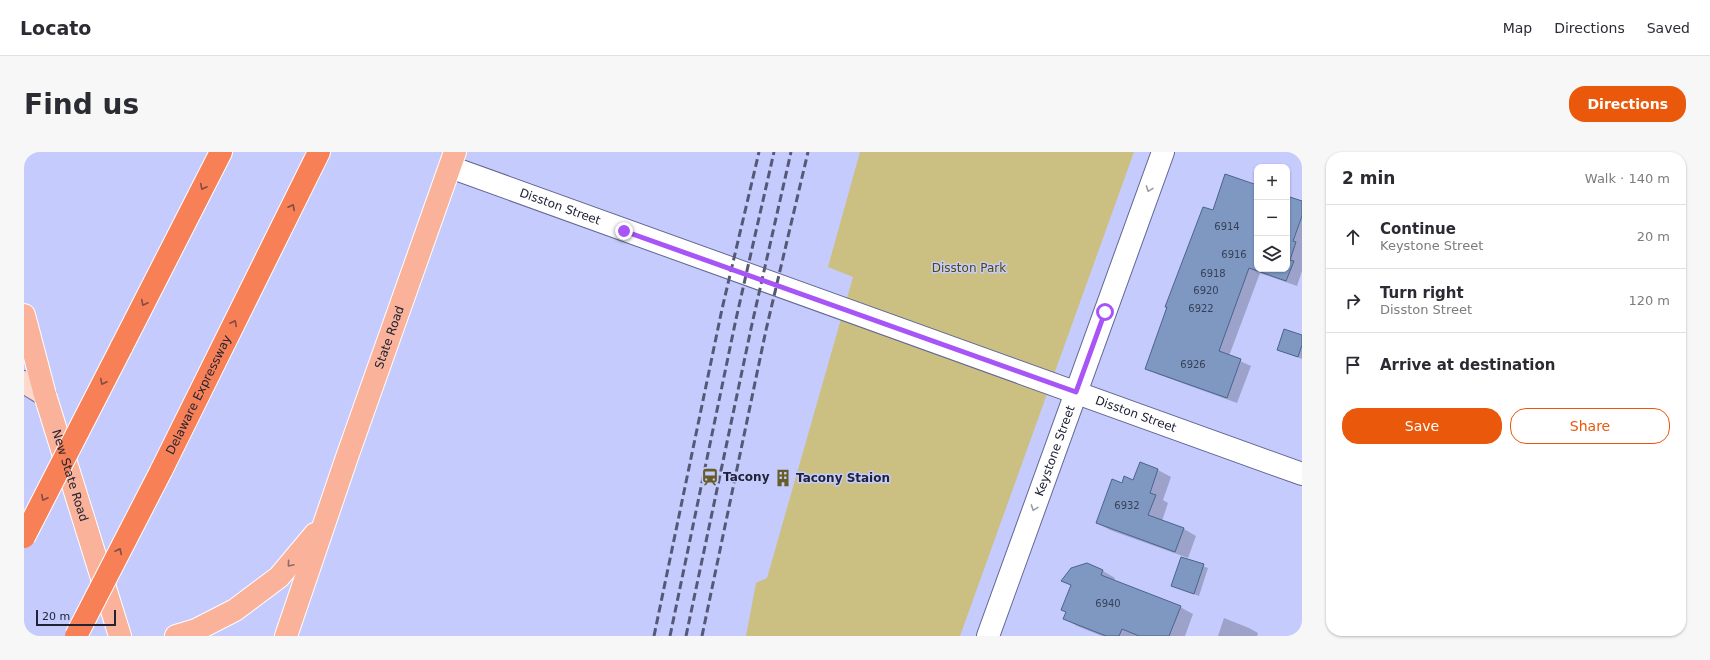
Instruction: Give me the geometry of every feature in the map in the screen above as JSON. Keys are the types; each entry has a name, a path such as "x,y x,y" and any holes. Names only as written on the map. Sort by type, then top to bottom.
{"highway":[{"path":"24,537 221,152"},
{"name":"Delaware Expressway","path":"76,636 320,152"}],"main road":[{"name":"State Road","path":"286,636 452,160"},
{"name":"New State Road","path":"24,315 45,395 120,636"},
{"path":"24,382 45,395"},
{"name":"State Road","path":"176,636 196,630 235,610 273,582 279,577 324,524"}],"street":[{"name":"Keystone Street","path":"988,636 1163,152"},
{"name":"Disston Street","path":"452,160 1076,392 1302,474"}],"green space":[{"name":"Disston Park","path":"860,152 1134,152 960,636 746,636 756,583 767,578 853,277 828,267"}],"building":[{"path":"1225,174 1254,184 1254,270 1249,268 1219,351 1241,359 1227,398 1145,369 1167,307 1165,307 1203,207 1213,210"},
{"path":"1290,197 1302,201 1302,216 1293,241 1296,242 1290,260"},
{"path":"1290,260 1294,261 1290,271"},
{"path":"1260,272 1290,272 1286,281"},
{"path":"1284,329 1302,335 1302,345 1298,357 1277,350"},
{"path":"1140,462 1158,469 1150,493 1156,495 1148,515 1184,528 1175,552 1096,523 1112,479 1122,483 1124,476 1133,480"},
{"path":"1181,557 1204,564 1194,594 1171,586"},
{"path":"1087,563 1103,570 1101,575 1181,606 1169,636 1139,636 1122,629 1119,636 1106,636 1063,619 1066,612 1061,610 1071,585 1061,581 1071,568"}],"railway":[{"path":"654,636 722,309 759,152"},
{"path":"670,636 736,319 774,152"},
{"path":"686,636 752,324 791,152"},
{"path":"702,636 766,330 808,152"}],"place":[{"name":"Tacony","path":"710,477"},
{"name":"Tacony Staion","path":"783,478"}],"route":[{"path":"624,231 1076,392 1105,312"}]}
